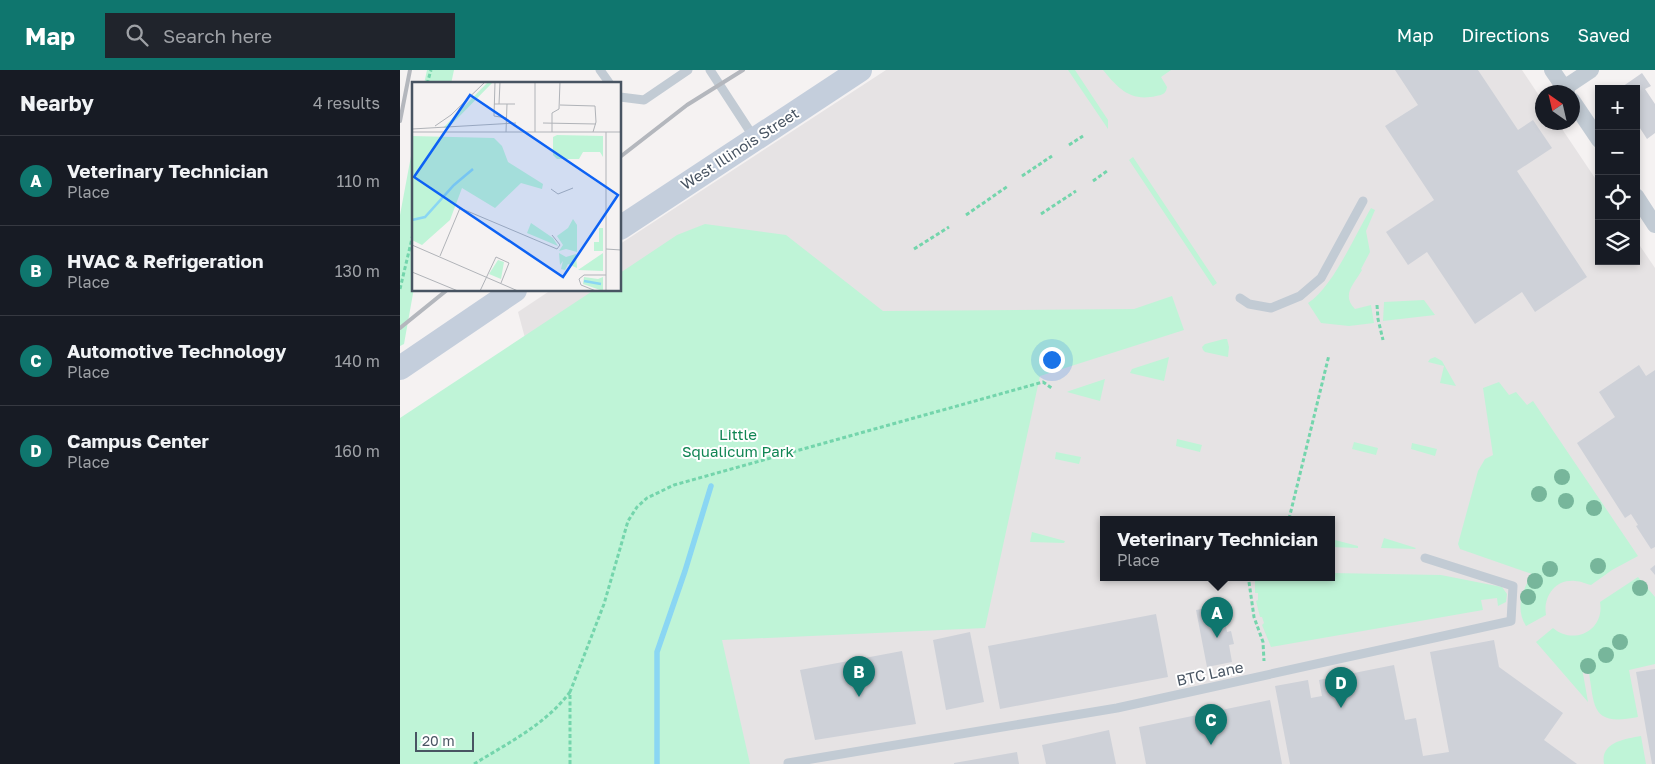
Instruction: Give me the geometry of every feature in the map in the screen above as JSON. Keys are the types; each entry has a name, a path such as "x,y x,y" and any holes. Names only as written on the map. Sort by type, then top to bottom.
{"street":[{"name":"West Illinois Street","path":"621,227 860,70"},
{"path":"1552,70 1562,85"},
{"path":"1577,85 1591,70"},
{"path":"1580,112 1595,134"},
{"path":"1640,202 1655,225"},
{"path":"400,368 514,291"}],"lane":[{"path":"600,70 609,82"},
{"path":"621,97 644,100 688,70"},
{"path":"710,70 755,139"},
{"path":"1240,298 1249,304 1271,308 1300,296 1321,278 1363,201"},
{"name":"BTC Lane","path":"788,764 788,762 1117,708 1511,621 1513,586 1425,558"}],"path":[{"path":"1069,145 1084,136"},
{"path":"1022,176 1052,156"},
{"path":"1093,181 1107,171"},
{"path":"966,215 1008,186"},
{"path":"1041,214 1076,191"},
{"path":"914,250 949,227"},
{"path":"400,289 412,238"},
{"path":"1377,305 1378,320 1383,340"},
{"path":"1290,516 1329,355"},
{"path":"474,764 524,734 558,707 570,692 604,604 628,522 637,507 648,498 668,487 689,480 1043,382 1053,389"},
{"path":"1249,582 1254,617 1263,642"},
{"path":"570,692 570,764"}],"shaded area":[{"path":"886,70 1522,70 1535,90 1535,130 1563,130 1595,178 1595,265 1640,265 1640,246 1655,268 1655,764 640,764 518,312 550,291 621,291 621,243"}],"green space":[{"path":"427,70 454,70 451,82 424,82"},
{"path":"1068,70 1075,70 1108,120 1108,129"},
{"path":"1103,70 1171,70 1161,77 1167,87 1165,93 1139,97 1125,92"},
{"path":"412,151 413,291 404,344 400,346 400,215"},
{"path":"1133,157 1217,283 1213,286 1129,160"},
{"path":"1371,208 1375,210 1366,231 1370,252 1350,290 1349,299 1355,309 1371,305 1374,323 1349,326 1321,323 1308,303 1335,273"},
{"name":"Little Squalicum Park","path":"705,224 786,235 883,311 1134,309 1172,296 1184,330 1040,376 985,628 722,640 750,764 400,764 400,418 592,291 621,291 621,272 677,235"},
{"path":"1424,300 1435,315 1383,321 1384,302"},
{"path":"1227,339 1229,347 1228,357 1203,350 1202,347 1205,344"},
{"path":"1169,357 1164,381 1130,373 1132,369"},
{"path":"1435,357 1442,361 1456,386 1440,383 1444,366 1428,362"},
{"path":"1105,379 1100,401 1067,392 1069,391"},
{"path":"1499,382 1509,395 1516,392 1527,405 1533,401 1638,556 1612,570 1591,585 1579,581 1568,581 1556,586 1546,602 1546,615 1526,626 1520,606 1525,587 1532,574 1460,549 1458,544 1478,471 1485,459 1493,455 1483,388"},
{"path":"1177,439 1202,445 1200,452 1176,446"},
{"path":"1354,442 1378,448 1376,455 1352,449"},
{"path":"1412,443 1437,449 1435,456 1411,449"},
{"path":"1056,452 1081,457 1079,464 1055,459"},
{"path":"1032,532 1065,541 1064,543 1030,542"},
{"path":"1384,538 1416,548 1381,548"},
{"path":"1335,540 1358,546 1358,548 1335,547"},
{"path":"1335,573 1441,575 1502,587 1507,594 1506,602 1498,606 1497,598 1481,600 1483,610 1271,647 1262,625 1264,623 1262,617 1260,617 1256,601 1258,600 1258,593 1255,593 1255,581 1335,581"},
{"path":"1638,577 1655,597 1655,664 1629,670 1638,717 1610,719 1602,716 1597,710 1588,667 1582,668 1588,702 1536,642 1553,628 1561,633 1570,635 1586,632 1598,620 1600,602"},
{"path":"1641,736 1646,764 1604,764 1606,751 1610,746 1621,740"}],"building":[{"path":"1395,70 1478,70 1518,130 1533,120 1535,130 1540,130 1552,148 1517,171 1587,277 1535,312 1522,292 1475,324 1427,252 1408,265 1386,232 1434,200 1385,126 1418,105"},
{"path":"1642,73 1651,86 1645,89 1655,104 1655,133 1647,139 1640,128 1640,85 1625,85"},
{"path":"1639,365 1646,376 1655,370 1655,547 1651,549 1636,526 1638,525 1631,514 1625,518 1577,443 1615,417 1599,392"},
{"path":"1655,565 1655,575 1650,569"},
{"path":"1222,605 1227,632 1231,631 1234,644 1229,645 1232,662 1207,667 1196,610"},
{"path":"1156,614 1168,677 1000,709 988,646"},
{"path":"970,632 984,702 946,710 933,640"},
{"path":"1494,640 1499,667 1563,713 1544,740 1577,764 1290,764 1275,686 1308,680 1311,698 1322,696 1319,680 1394,665 1405,720 1416,718 1423,756 1449,752 1430,652"},
{"path":"902,651 916,724 815,740 800,670"},
{"path":"1655,669 1655,764 1652,764 1636,672"},
{"path":"1270,700 1282,764 1146,764 1139,727"},
{"path":"1109,730 1116,764 1046,764 1042,745"},
{"path":"1017,752 1019,764 954,764 954,763"}],"waterway":[{"path":"657,764 657,652 685,571 711,486"}],"railway":[{"path":"400,121 410,70"},
{"path":"621,156 687,105 743,70"},
{"path":"400,328 446,291"}],"place":[{"name":"Veterinary Technician","path":"1217,638"},
{"name":"HVAC & Refrigeration","path":"859,697"},
{"name":"Campus Center","path":"1341,708"},
{"name":"Automotive Technology","path":"1211,745"}]}
